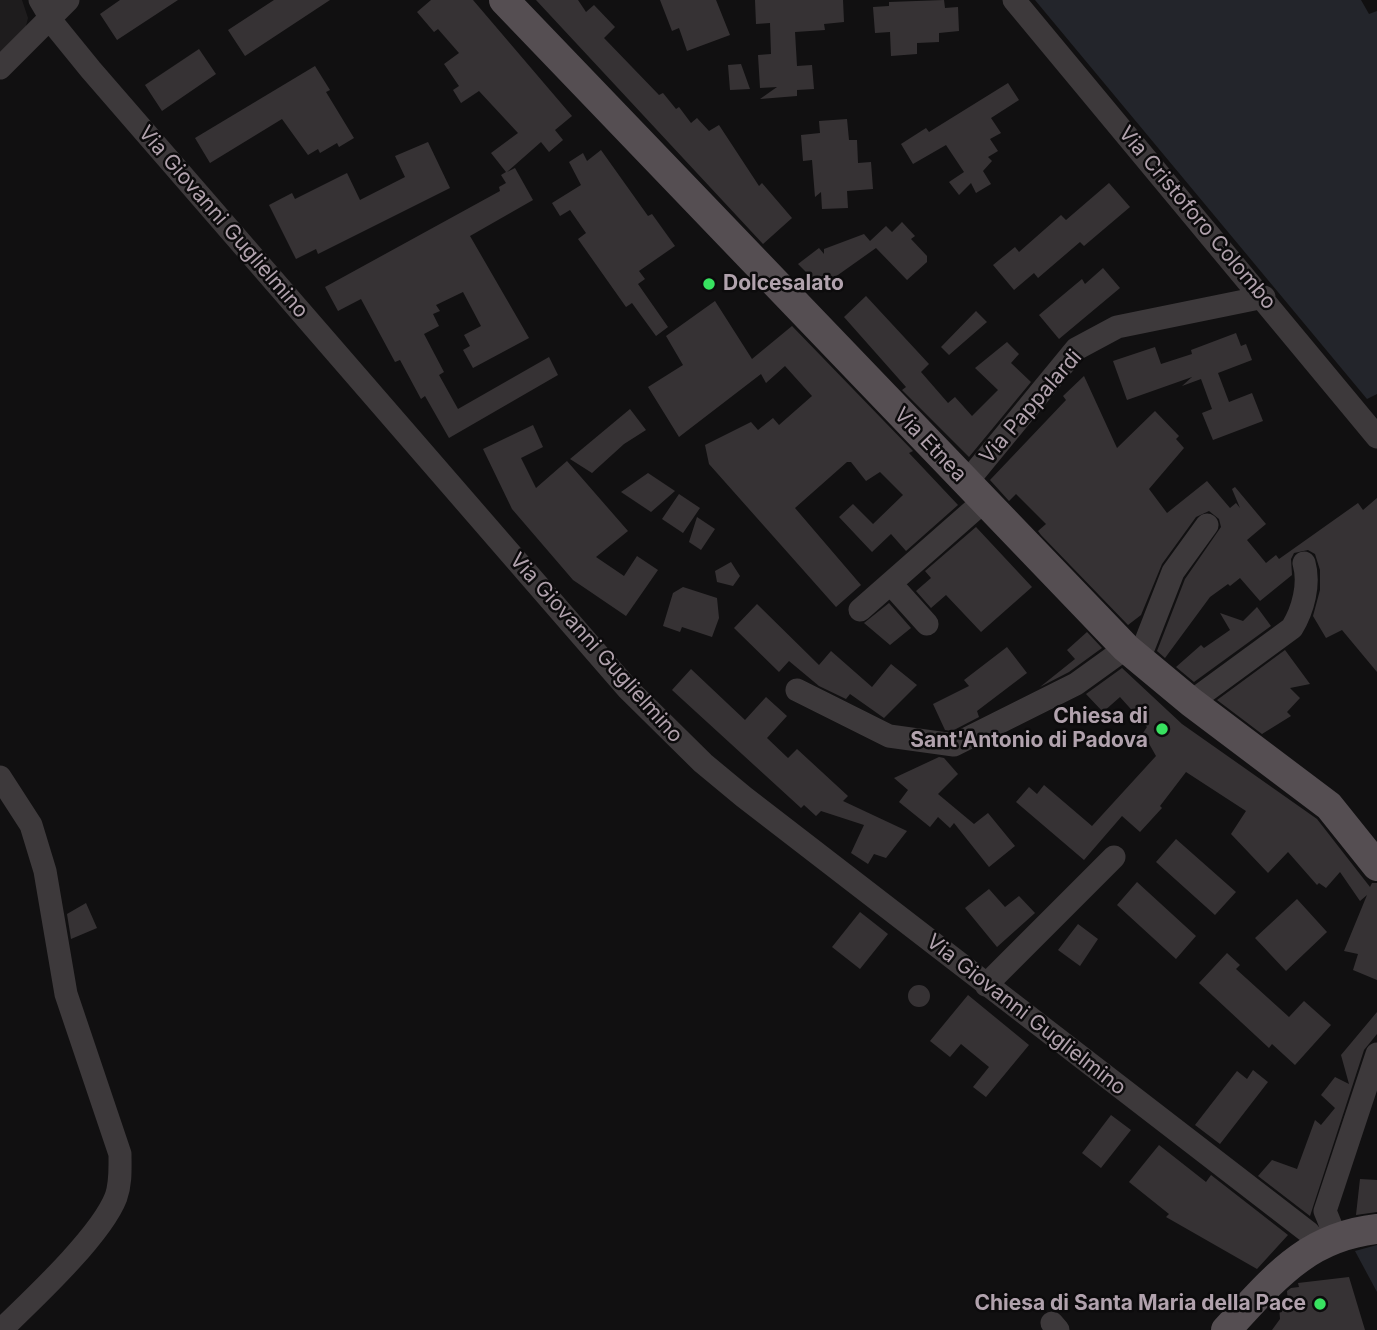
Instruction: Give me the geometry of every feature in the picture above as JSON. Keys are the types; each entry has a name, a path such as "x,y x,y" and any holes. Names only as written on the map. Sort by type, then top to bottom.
{"main road":[{"name":"Via Etnea","path":"504,0 1132,654 1329,806 1377,866"},
{"path":"1226,1330 1282,1270 1328,1241 1377,1229"}],"street":[{"path":"0,68 45,9 68,0"},
{"name":"Via Cristoforo Colombo","path":"1014,0 1264,298 1368,413 1377,437"},
{"name":"Via Giovanni Guglielmino","path":"45,9 91,70 627,688 664,727 744,797 986,985 1297,1224 1328,1241"},
{"name":"Via Pappalardi","path":"860,610 891,583 975,492 1076,349 1118,327 1264,298"},
{"path":"797,690 888,736 954,745 1132,654 1173,572 1207,525"},
{"path":"1191,702 1292,628 1299,617 1307,576 1304,564"},
{"path":"891,583 927,624"},
{"path":"0,776 31,825 48,883 65,994 120,1154 120,1180 115,1199 83,1246 1,1330"},
{"path":"986,985 1114,857"},
{"path":"1328,1241 1325,1211 1377,1054"}],"shaded area":[{"path":"0,0 22,0 28,18 25,30 0,56"},
{"path":"1035,0 1361,0 1369,14 1377,11 1377,394 1367,399"},
{"path":"1377,1245 1377,1292 1355,1251"}],"building":[{"path":"120,0 178,0 117,40 100,14"},
{"path":"274,0 330,0 245,56 228,30"},
{"path":"431,0 473,0 572,116 555,130 563,140 549,152 541,142 507,172 515,168 533,200 470,236 529,338 473,368 463,350 470,346 464,335 481,326 463,292 436,305 440,311 433,314 439,326 424,334 444,372 439,375 458,409 549,357 558,375 449,438 425,396 421,399 400,360 395,362 361,299 338,311 325,287 500,191 499,187 506,183 501,175 506,172 491,153 518,133 479,91 461,103 453,90 459,86 444,64 459,53 438,29 434,32 417,12"},
{"path":"536,0 578,0 586,12 594,5 615,27 604,38 659,95 663,93 676,109 679,107 691,123 697,118 709,131 719,125 759,186 762,183 792,218 763,244"},
{"path":"660,0 716,0 730,35 687,51 679,28 672,31"},
{"path":"755,0 843,0 844,22 824,24 825,30 795,32 797,66 812,65 814,89 797,90 797,96 760,99 777,87 760,88 758,55 771,54 770,23 756,24"},
{"path":"944,0 945,8 958,7 959,31 939,33 939,42 917,43 917,54 891,56 890,32 875,33 873,7 889,6 889,2"},
{"path":"199,49 216,74 162,111 145,85"},
{"path":"741,64 750,89 730,90 728,65"},
{"path":"315,66 330,90 326,92 354,138 339,147 337,143 320,153 318,149 308,155 282,119 210,163 195,138"},
{"path":"1008,83 1019,100 991,118 1001,133 990,139 998,151 988,157 992,161 983,171 991,184 976,193 971,183 959,195 949,182 964,172 946,145 913,164 901,144 926,128 929,132"},
{"path":"847,119 849,140 857,140 858,163 871,162 873,189 847,191 848,208 822,209 821,192 815,197 812,160 803,161 801,135 820,133 819,121"},
{"path":"428,142 450,188 318,254 316,249 296,259 269,205 292,193 295,199 347,173 360,200 405,177 395,156"},
{"path":"601,150 648,216 652,214 675,246 639,271 645,279 638,284 668,327 656,336 632,303 626,307 578,239 586,233 570,210 560,216 552,203 581,185 569,162 583,153 587,161"},
{"path":"1109,183 1130,207 1084,246 1080,242 1038,278 1034,273 1014,290 993,265 1015,247 1019,252 1061,215 1066,220"},
{"path":"902,222 915,236 911,239 927,256 927,262 907,280 876,248 821,287 798,264 819,248 824,254 824,249 864,234 870,241 886,226 892,232"},
{"path":"1103,268 1120,288 1059,339 1039,315 1082,279 1085,284"},
{"path":"866,296 929,364 921,372 948,403 955,397 972,416 998,390 975,368 1007,342 1019,354 1011,363 1031,382 969,457 902,390 906,387 844,317"},
{"path":"715,301 752,359 792,326 913,451 909,453 958,505 906,551 891,534 872,552 839,517 853,504 873,524 903,495 880,472 866,481 851,462 847,462 795,508 861,585 836,607 709,464 705,445 751,422 758,430 773,418 779,425 812,396 785,366 766,383 761,374 679,437 648,387 683,365 666,336"},
{"path":"976,311 987,322 949,355 941,347"},
{"path":"1236,333 1241,346 1246,344 1252,360 1218,373 1229,402 1252,393 1263,421 1213,440 1202,413 1212,409 1201,379 1182,386 1192,377 1127,400 1113,361 1155,347 1161,364 1192,354 1191,350"},
{"path":"1084,376 1117,448 1155,411 1179,436 1176,439 1184,448 1149,489 1167,513 1207,481 1230,508 1236,503 1240,508 1232,489 1235,487 1266,524 1247,540 1266,563 1276,555 1279,559 1358,503 1363,510 1377,498 1377,672 1342,630 1326,638 1313,616 1320,590 1320,570 1315,554 1308,550 1294,553 1291,559 1292,575 1260,601 1240,578 1230,586 1228,584 1210,597 1165,658 1157,651 1185,579 1221,527 1219,519 1209,511 1196,517 1162,564 1141,615 1128,625 1041,535 1038,531 1046,524 1016,494 1009,501 990,480 1066,400 1063,396"},
{"path":"630,409 646,430 624,444 592,473 570,459"},
{"path":"533,425 543,447 521,458 536,488 567,461 628,531 596,557 624,576 637,556 658,570 626,616 573,580 512,509 483,449"},
{"path":"648,473 675,491 651,512 621,492"},
{"path":"679,494 700,508 683,533 662,519"},
{"path":"697,517 715,529 701,550 689,542"},
{"path":"976,527 1032,587 981,632 946,595 931,608 916,591 931,578 925,571"},
{"path":"731,562 740,576 733,586 717,582 715,571"},
{"path":"683,587 717,598 719,618 712,637 682,627 680,632 663,626 673,593"},
{"path":"889,603 911,628 890,645 864,623"},
{"path":"757,604 819,665 831,651 872,687 891,664 917,685 884,718 850,694 846,699 819,686 789,661 779,672 734,628"},
{"path":"1257,607 1271,626 1194,682 1176,667 1201,645 1204,648 1230,630 1220,613 1243,621"},
{"path":"1087,632 1102,648 1069,672 1040,687 1075,659 1067,650"},
{"path":"1007,647 1027,673 977,711 979,717 952,731 945,730 933,704 969,686 964,680"},
{"path":"1285,650 1310,684 1290,688 1300,698 1287,712 1291,716 1262,734 1217,700"},
{"path":"1122,668 1182,724 1317,819 1370,887 1372,883 1377,883 1377,980 1353,970 1358,954 1344,951 1367,895 1360,901 1340,872 1326,888 1319,883 1317,885 1288,852 1268,873 1231,834 1246,811 1186,772 1160,806 1162,808 1140,832 1122,816 1084,860 1016,802 1029,787 1037,794 1044,785 1092,826 1156,756 1143,733 1147,727 1120,697 1103,712 1086,694"},
{"path":"691,669 745,720 766,697 787,716 767,738 788,758 797,749 848,796 843,801 907,831 886,858 874,854 868,864 851,853 864,825 821,811 816,816 804,805 801,808 672,690"},
{"path":"939,757 944,758 958,774 938,794 974,824 988,813 1015,846 989,867 954,823 950,828 938,817 930,827 899,802 908,790 894,778"},
{"path":"1176,839 1236,892 1215,915 1156,862"},
{"path":"1137,882 1196,936 1176,959 1117,905"},
{"path":"989,889 1005,907 1019,896 1035,913 997,947 965,908"},
{"path":"1297,899 1327,932 1286,971 1255,938"},
{"path":"86,903 97,928 71,939 67,914"},
{"path":"860,912 888,934 860,969 832,947"},
{"path":"1078,924 1098,939 1080,966 1058,950"},
{"path":"1227,953 1240,965 1236,969 1289,1017 1304,1001 1331,1025 1295,1065 1272,1044 1269,1048 1199,983"},
{"path":"919,985 927,988 930,996 927,1004 919,1007 911,1004 908,996 911,988"},
{"path":"968,995 1029,1045 986,1097 973,1087 989,1067 961,1044 950,1057 930,1041"},
{"path":"1377,1012 1377,1034 1364,1050 1310,1216 1258,1176 1272,1160 1297,1169 1315,1120 1321,1125 1335,1108 1321,1095 1335,1077 1349,1084 1341,1055"},
{"path":"1253,1070 1268,1082 1220,1144 1195,1125 1237,1071 1247,1079"},
{"path":"1111,1115 1131,1130 1101,1168 1082,1153"},
{"path":"1159,1145 1206,1182 1211,1175 1288,1235 1257,1269 1166,1217 1169,1214 1129,1182"},
{"path":"1360,1179 1377,1180 1377,1212 1356,1215"},
{"name":"Chiesa di Santa Maria della Pace","path":"1349,1277 1365,1330 1272,1330 1280,1319 1279,1305 1288,1303 1287,1291 1299,1287 1298,1283"}],"place":[{"name":"Dolcesalato","path":"709,284"},
{"name":"Chiesa di Sant'Antonio di Padova","path":"1162,729"},
{"name":"Chiesa di Santa Maria della Pace","path":"1320,1304"}]}
